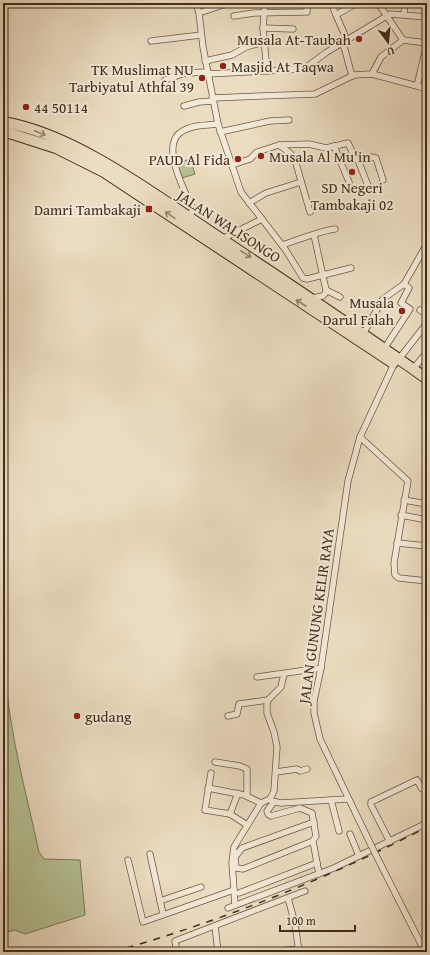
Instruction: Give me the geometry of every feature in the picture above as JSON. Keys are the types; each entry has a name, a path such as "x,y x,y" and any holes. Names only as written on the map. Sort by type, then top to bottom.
{"highway":[{"name":"JALAN WALISONGO","path":"3,122 37,131 89,154 190,217 312,298 384,349 396,362 413,369 427,379"},
{"name":"JALAN WALISONGO","path":"3,130 56,148 104,172 396,362 427,386"}],"street":[{"path":"28,3 45,3"},
{"path":"196,3 199,13 201,35 212,99 220,132 241,192 282,245 303,278 307,279 351,268"},
{"path":"199,13 222,4 229,3"},
{"path":"265,3 263,28 267,71"},
{"path":"234,16 264,12 307,12 307,6 311,3"},
{"path":"331,3 344,41 352,76"},
{"path":"336,15 357,3"},
{"path":"378,3 404,40"},
{"path":"404,14 405,3"},
{"path":"165,80 185,73 304,69 344,41 392,13 427,18"},
{"path":"263,28 293,29"},
{"path":"151,41 201,35"},
{"path":"372,74 381,57 404,40 427,43 425,57 417,86"},
{"path":"205,61 232,55 246,47 264,42"},
{"path":"184,106 212,99 315,94 352,76 372,74 427,89"},
{"path":"220,132 270,121 289,120"},
{"path":"190,217 193,209 175,164 173,144 178,134 185,130 218,124"},
{"path":"232,164 250,159 257,152 279,145 294,144 326,148 348,143 355,158 358,160 370,191"},
{"path":"279,145 290,153 295,160 310,212"},
{"path":"334,146 348,182"},
{"path":"358,160 372,157 376,158 383,180"},
{"path":"249,203 266,193 301,182"},
{"path":"222,239 262,219"},
{"path":"282,245 314,236 324,230 335,229"},
{"path":"312,298 323,296 327,291 314,236"},
{"path":"363,334 383,299 404,284 424,249 427,249"},
{"path":"384,349 410,309 401,303 409,289 404,284"},
{"path":"327,291 340,297"},
{"path":"420,310 427,315"},
{"name":"JALAN GUNUNG KELIR RAYA","path":"425,952 348,799 316,728 314,701 321,668 344,503 348,481 360,437 396,362 427,323"},
{"path":"413,369 427,352"},
{"path":"360,437 392,465 395,470 407,478 408,483 401,515 394,563 396,577 427,581"},
{"path":"404,500 427,504"},
{"path":"401,515 427,520"},
{"path":"397,543 427,546"},
{"path":"258,677 321,668"},
{"path":"228,716 238,714 239,704 268,700 281,687 284,674"},
{"path":"268,700 268,713 277,747 274,791 267,811 271,816 300,808 312,813 316,836 314,842 319,874"},
{"path":"215,762 240,766 247,770 247,796"},
{"path":"276,772 307,769"},
{"path":"211,772 205,808 206,811 230,814 247,825"},
{"path":"390,842 371,805 374,799 417,780 422,789 427,788"},
{"path":"208,788 238,793 261,803 272,800 282,803 348,799"},
{"path":"230,814 238,793"},
{"path":"331,800 339,831"},
{"path":"235,905 236,891 232,853 261,803"},
{"path":"314,822 242,848 235,857 236,868 243,869 314,842"},
{"path":"228,908 319,874 390,842 427,823"},
{"path":"350,834 359,856"},
{"path":"150,854 163,914"},
{"path":"128,860 141,920 145,922 163,914 317,863"},
{"path":"160,901 201,887"},
{"path":"176,952 175,941 305,891"},
{"path":"270,952 299,951 295,924 288,898"},
{"path":"215,926 218,952"}],"green space":[{"path":"190,159 195,174 182,178 177,163"},
{"path":"3,680 6,682 15,747 39,852 44,859 80,860 85,915 25,934 15,930 3,933"}],"railway":[{"path":"113,952 194,927 233,913 351,864 427,827"}],"place":[{"name":"Musala At-Taubah","path":"359,39"},
{"name":"Masjid At Taqwa","path":"223,66"},
{"name":"TK Muslimat NU Tarbiyatul Athfal 39","path":"202,78"},
{"name":"44 50114","path":"26,107"},
{"name":"Musala Al Mu'in","path":"261,156"},
{"name":"PAUD Al Fida","path":"238,159"},
{"name":"SD Negeri Tambakaji 02","path":"352,172"},
{"name":"Damri Tambakaji","path":"149,209"},
{"name":"Musala Darul Falah","path":"402,311"},
{"name":"gudang","path":"77,716"}]}
